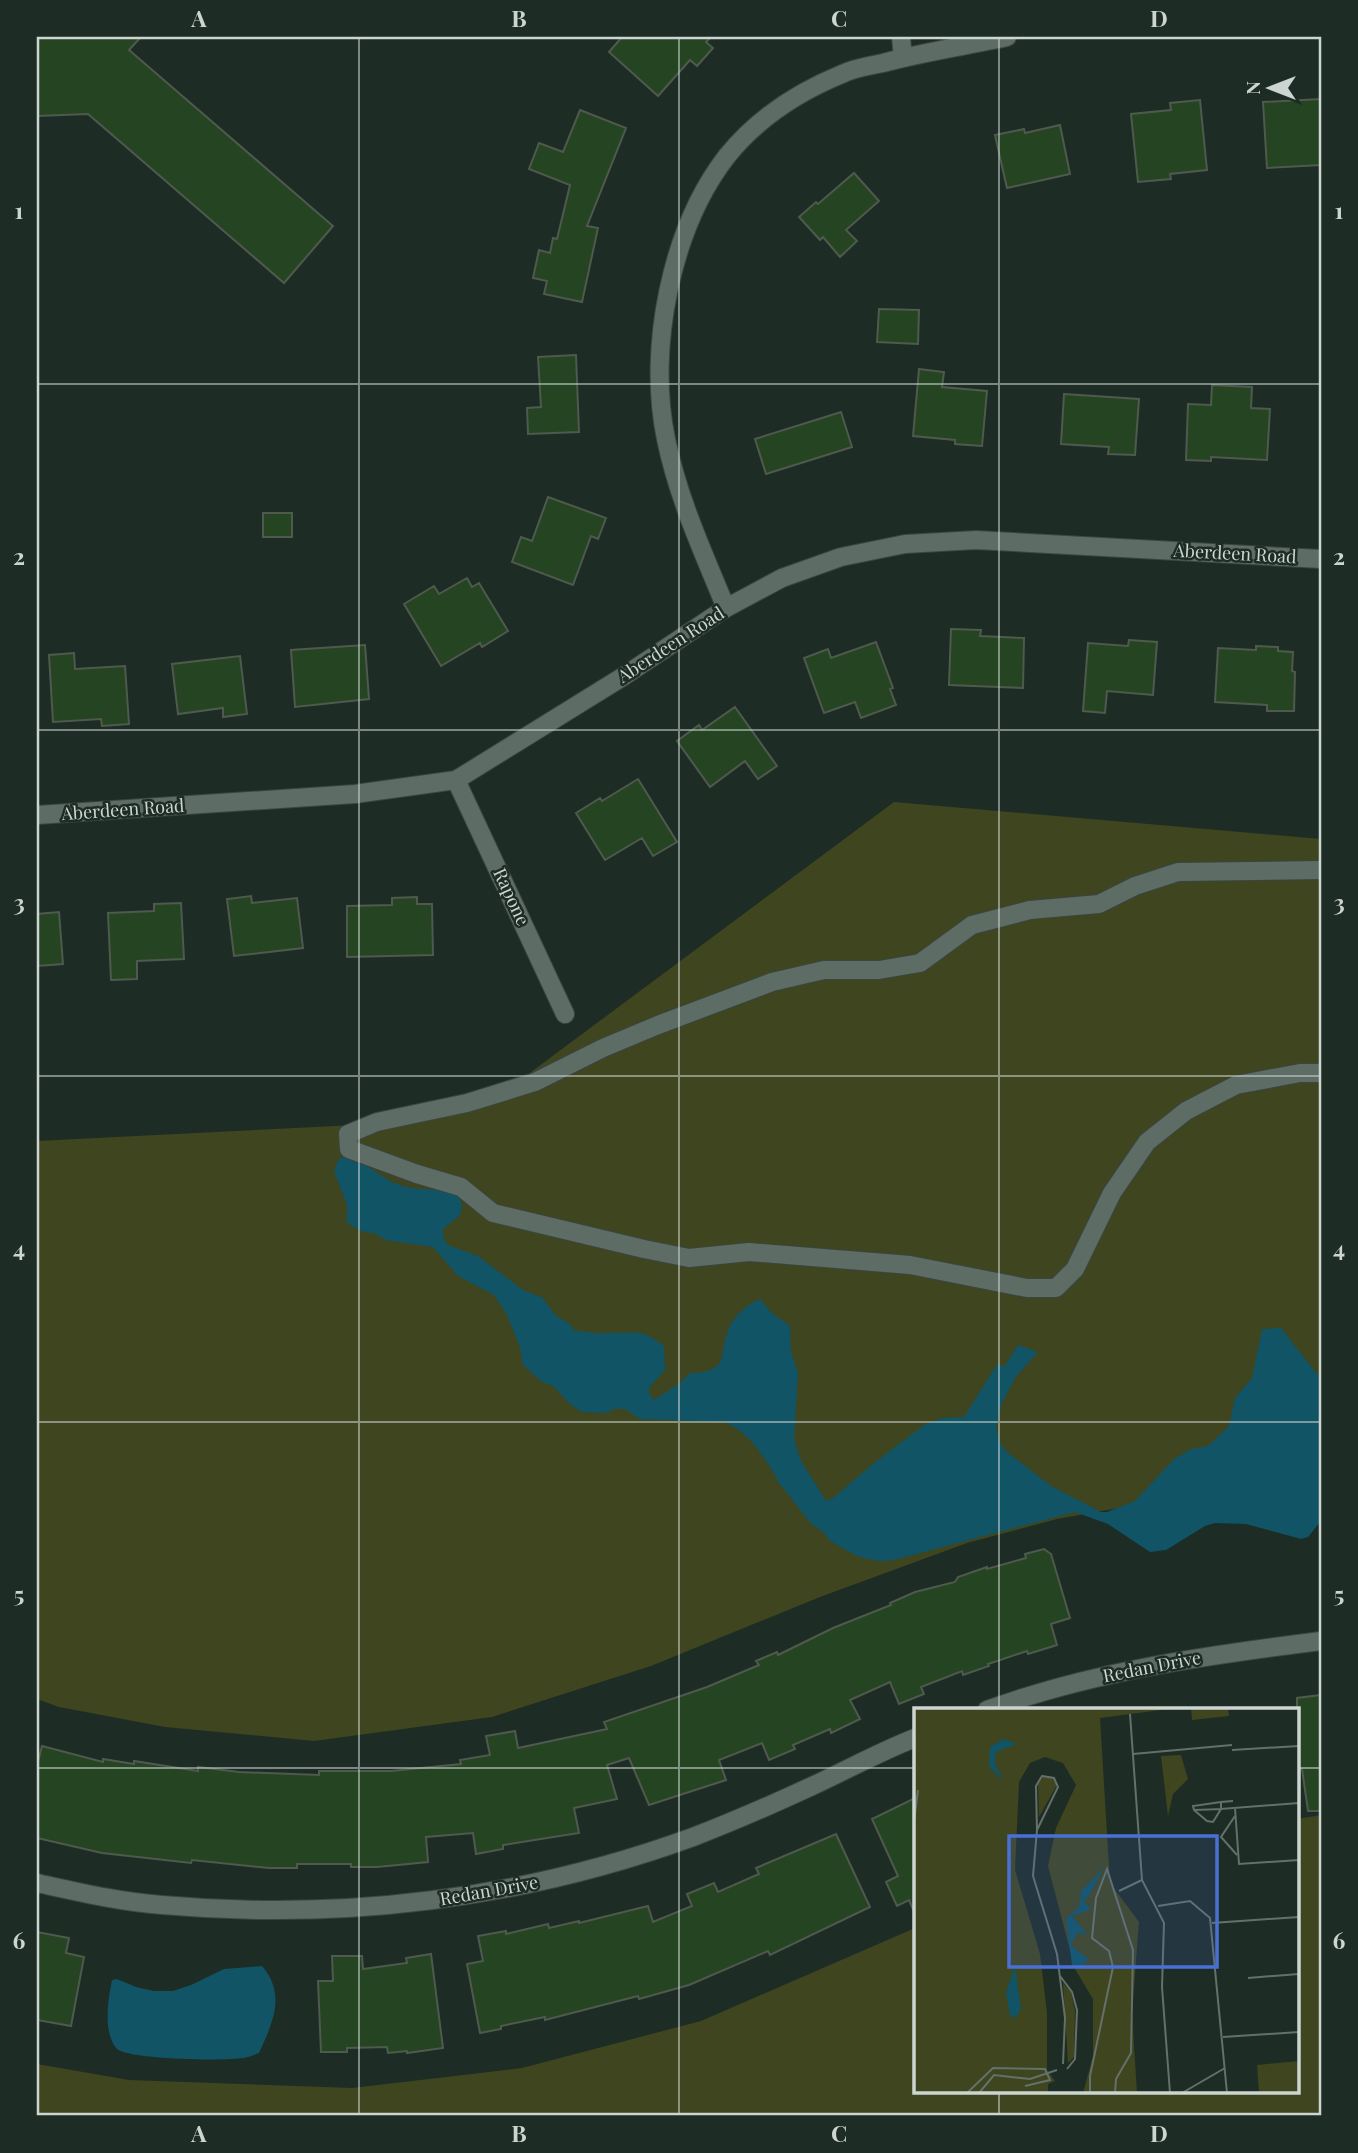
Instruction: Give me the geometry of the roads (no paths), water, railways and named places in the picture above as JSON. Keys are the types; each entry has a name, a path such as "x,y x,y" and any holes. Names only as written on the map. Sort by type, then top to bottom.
{"street":[{"path":"901,37 902,58"},
{"path":"726,608 680,495 665,436 659,375 663,325 672,278 687,228 704,190 727,156 753,128 784,104 845,72 1007,37"},
{"name":"Aberdeen Road","path":"37,816 355,794 456,780 624,676 726,608 782,578 841,557 905,544 976,540 1321,559"},
{"name":"Rapone","path":"456,780 565,1014"},
{"path":"1321,870 1178,872 1135,886 1099,904 1030,910 972,925 920,963 879,970 824,970 772,982 614,1044 535,1082 467,1103 377,1122 348,1133 349,1149 461,1187 493,1213 644,1250 688,1258 749,1252 910,1265 1027,1288 1056,1288 1075,1269 1112,1192 1147,1142 1186,1111 1236,1085 1300,1073 1321,1073"},
{"name":"Redan Drive","path":"993,1708 1082,1680 1226,1654 1321,1641"},
{"name":"Redan Drive","path":"37,1883 160,1905 244,1910 363,1908 416,1904 467,1896 564,1877 693,1836 751,1814 914,1738"}],"water":[{"path":"343,1157 356,1160 400,1185 457,1195 461,1199 460,1215 443,1229 448,1245 478,1256 523,1290 543,1298 555,1315 570,1324 573,1330 639,1333 664,1346 665,1370 649,1388 654,1400 690,1373 708,1371 717,1366 734,1319 760,1299 772,1313 790,1326 791,1352 798,1373 794,1439 801,1461 826,1501 924,1425 942,1418 964,1417 998,1363 1004,1367 1018,1345 1038,1352 1015,1378 1002,1403 996,1428 1001,1444 1007,1452 1051,1486 1101,1512 1107,1512 1135,1501 1174,1459 1191,1449 1208,1446 1229,1426 1235,1398 1252,1378 1262,1329 1281,1328 1321,1379 1321,1521 1308,1537 1301,1539 1246,1524 1215,1523 1205,1526 1166,1550 1150,1552 1108,1524 1075,1512 894,1560 876,1561 860,1557 829,1540 811,1524 777,1481 755,1445 734,1427 724,1422 640,1419 625,1409 614,1409 606,1413 582,1412 571,1405 553,1386 542,1382 523,1365 520,1347 506,1313 494,1295 458,1276 433,1247 385,1240 347,1223 347,1205 334,1171 338,1160"},
{"path":"262,1966 274,1988 275,2010 259,2053 234,2059 156,2057 123,2052 116,2048 112,2041 108,2015 112,1980 117,1979 154,1991 173,1991 224,1969"}]}
